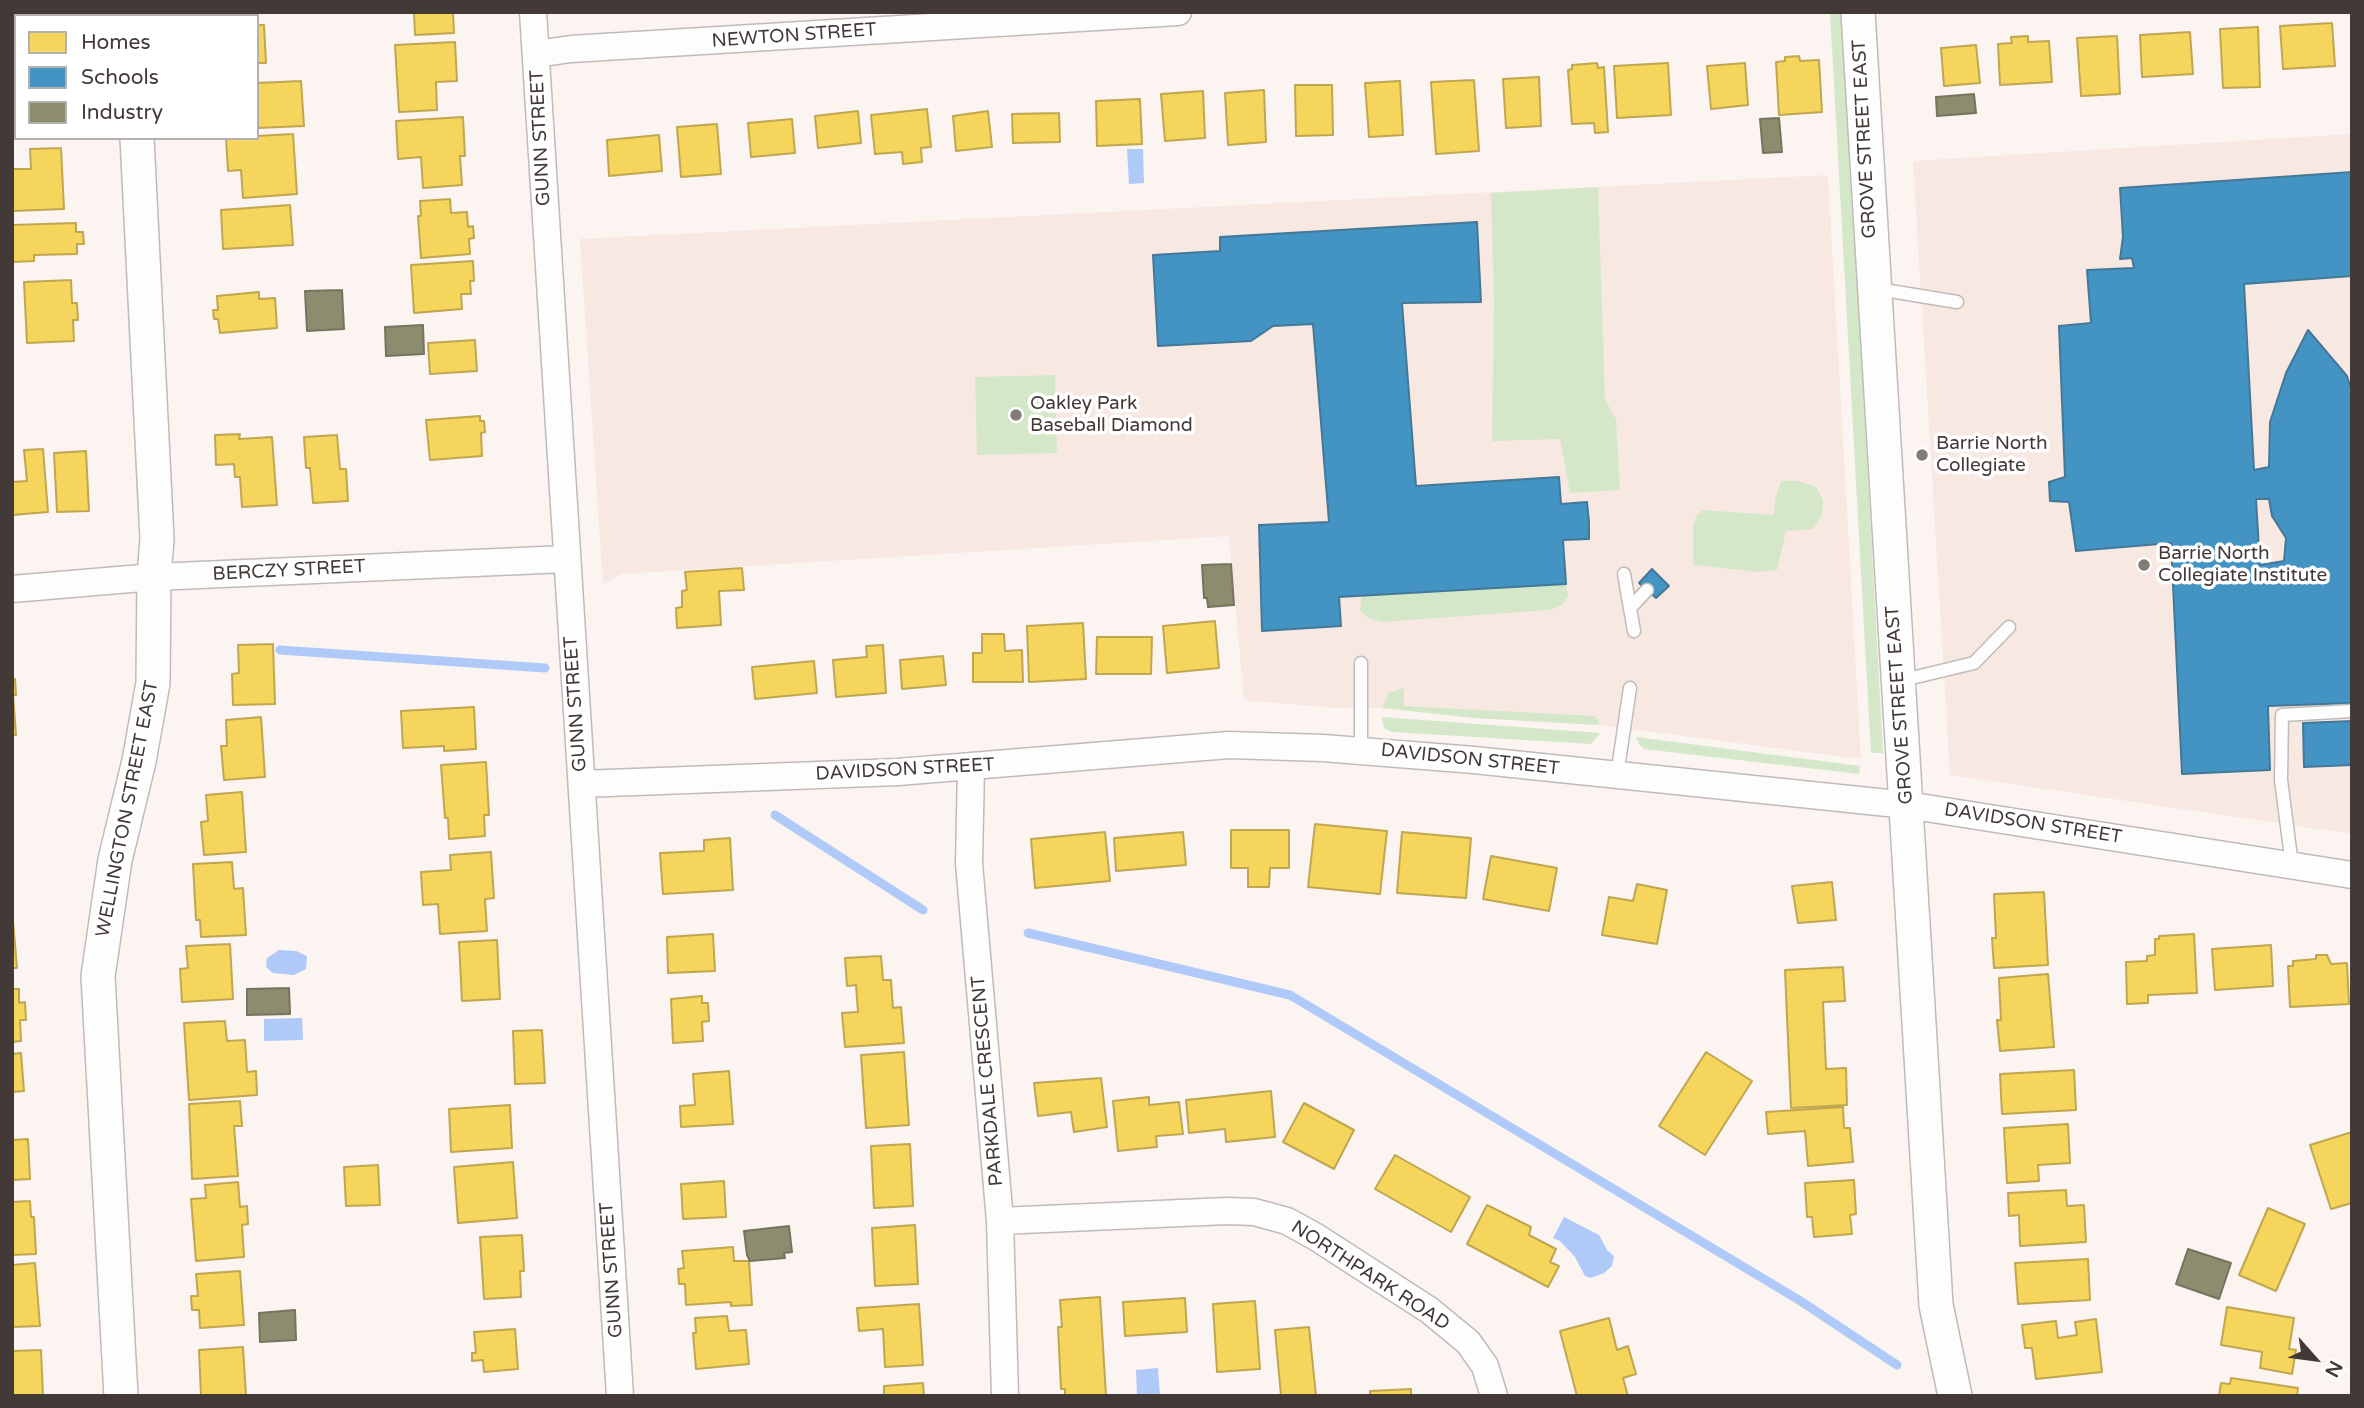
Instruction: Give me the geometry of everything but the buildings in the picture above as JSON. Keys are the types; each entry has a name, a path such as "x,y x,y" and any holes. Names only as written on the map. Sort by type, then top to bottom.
{"street":[{"name":"GUNN STREET","path":"533,12 620,1396"},
{"name":"NEWTON STREET","path":"536,54 571,49 1178,12"},
{"name":"GROVE STREET EAST","path":"1858,12 1936,1305 1955,1396"},
{"name":"WELLINGTON STREET EAST","path":"121,1396 98,976 115,860 139,761 153,683 157,539 137,140"},
{"name":"BERCZY STREET","path":"12,589 154,577 566,559"},
{"name":"DAVIDSON STREET","path":"582,784 898,772 1229,745 1361,750 1907,805 2352,875"},
{"name":"PARKDALE CRESCENT","path":"971,767 969,863 1000,1221 1005,1396"},
{"name":"NORTHPARK ROAD","path":"1000,1221 1227,1211 1254,1212 1287,1221 1429,1310 1468,1342 1485,1366 1494,1396"}],"lane":[{"path":"1874,288 1957,302"},
{"path":"1624,574 1634,631"},
{"path":"1631,607 1647,590"},
{"path":"1899,681 1973,663 2009,627"},
{"path":"1361,663 1361,750"},
{"path":"1617,775 1630,688"},
{"path":"2292,864 2281,780 2282,715 2352,711"}],"shaded area":[{"name":"Barrie North Collegiate Institute","path":"2352,134 2352,834 1950,775 1913,161"},
{"path":"1828,175 1861,759 1598,725 1244,700 1229,536 621,574 603,584 580,239"}],"green space":[{"path":"1830,12 1843,12 1883,753 1871,753"},
{"path":"1598,187 1605,400 1616,419 1620,490 1570,493 1560,439 1492,441 1494,302 1491,193"},
{"name":"Oakley Park Baseball Diamond","path":"1055,375 1057,453 977,455 975,377"},
{"path":"1781,481 1798,481 1816,487 1823,500 1822,516 1813,529 1786,531 1777,570 1759,572 1693,565 1693,527 1696,516 1703,510 1774,515 1775,499"},
{"path":"1566,584 1568,596 1562,605 1549,610 1382,622 1368,618 1360,610 1362,595"},
{"path":"1404,688 1404,706 1595,716 1599,720 1598,725 1475,718 1382,708 1389,693"},
{"path":"1382,717 1600,733 1591,744 1392,732 1384,728"},
{"path":"1636,737 1860,766 1859,774 1644,749"}],"water":[{"path":"1127,149 1143,149 1144,183 1129,184"},
{"path":"279,950 296,951 307,956 306,969 294,975 273,973 266,967 267,958"},
{"path":"302,1018 303,1040 264,1041 264,1019"},
{"path":"1564,1217 1599,1235 1607,1250 1614,1256 1612,1266 1604,1273 1591,1278 1585,1276 1575,1257 1560,1241 1553,1238"},
{"path":"1158,1368 1160,1396 1137,1396 1136,1370"}],"waterway":[{"path":"280,650 545,668"},
{"path":"775,815 923,910"},
{"path":"1028,933 1290,995 1799,1300 1897,1365"}],"place":[{"name":"Oakley Park Baseball Diamond","path":"1016,415"},
{"name":"Barrie North Collegiate","path":"1922,455"},
{"name":"Barrie North Collegiate Institute","path":"2144,565"}]}
